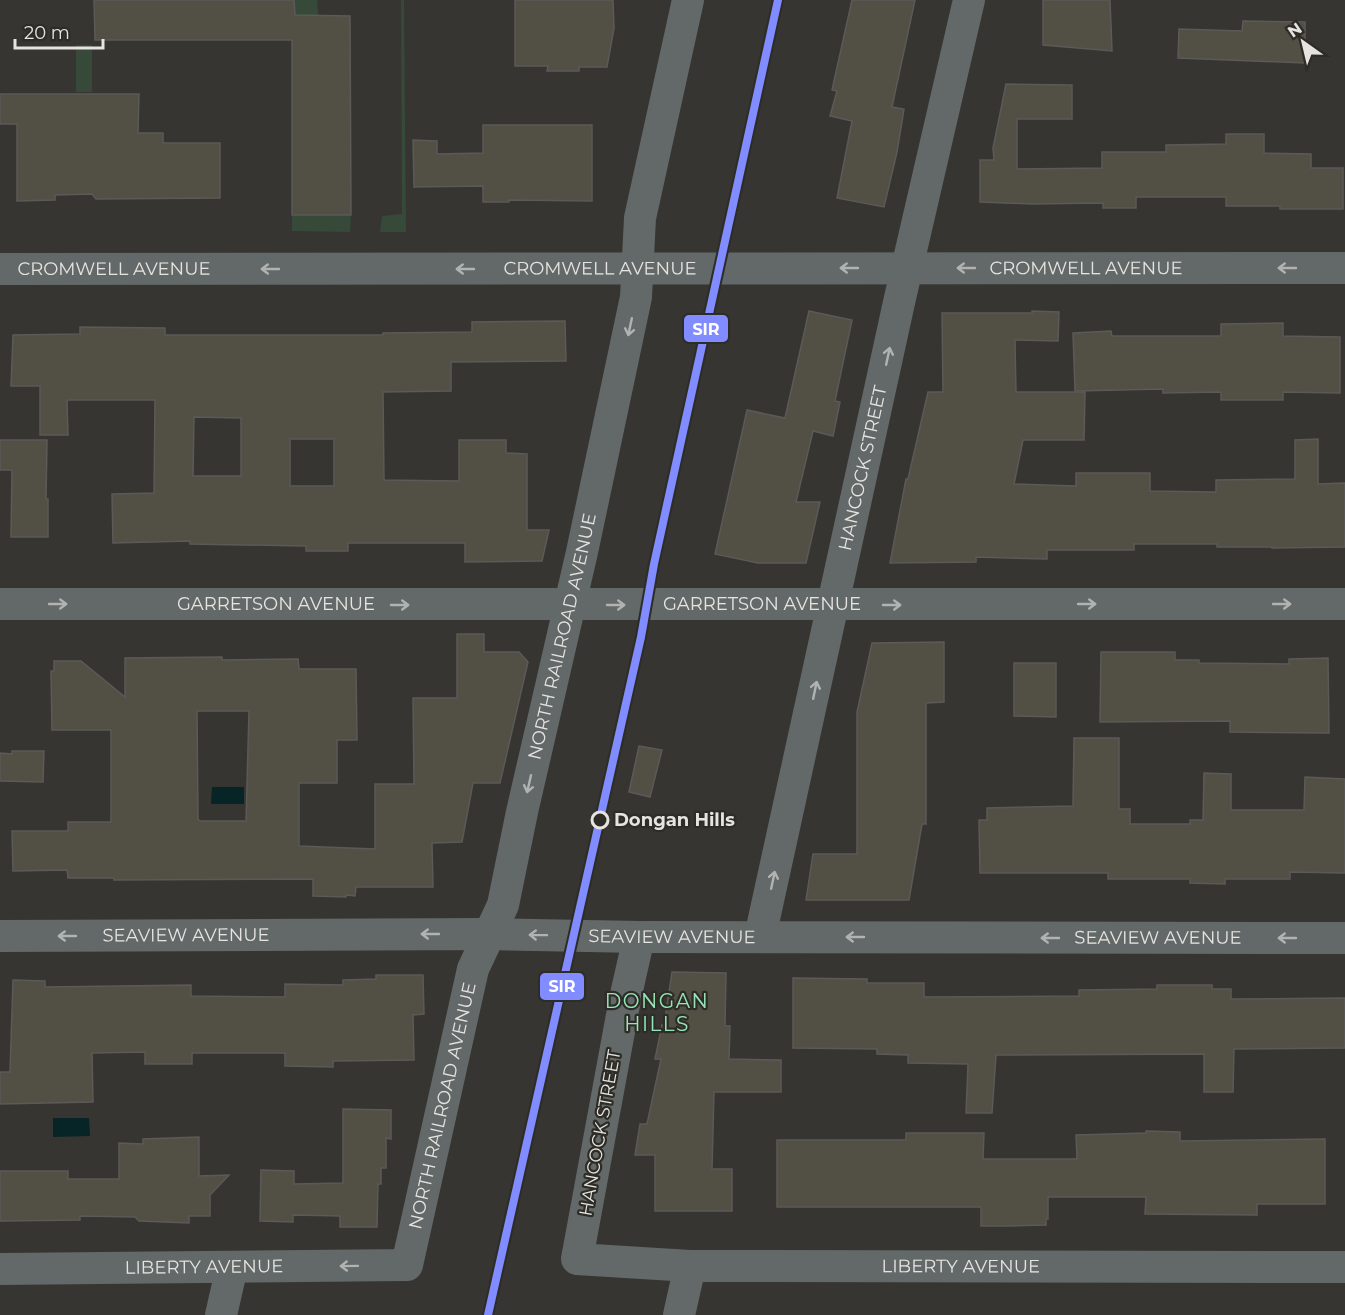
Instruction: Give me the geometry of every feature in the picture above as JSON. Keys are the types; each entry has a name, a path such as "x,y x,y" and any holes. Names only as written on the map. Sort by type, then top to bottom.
{"street":[{"name":"NORTH RAILROAD AVENUE","path":"407,1265 473,969 503,905 636,297 640,218 688,0"},
{"name":"HANCOCK STREET","path":"760,938 907,268 969,0"},
{"name":"CROMWELL AVENUE","path":"0,269 1345,268"},
{"name":"GARRETSON AVENUE","path":"0,604 1345,604"},
{"name":"SEAVIEW AVENUE","path":"0,936 489,934 760,938 1345,938"},
{"name":"HANCOCK STREET","path":"577,1259 625,999 639,937"},
{"name":"LIBERTY AVENUE","path":"577,1259 690,1266 1345,1267"},
{"name":"LIBERTY AVENUE","path":"0,1269 407,1265"},
{"path":"679,1315 690,1266"},
{"path":"221,1315 232,1267"}],"green space":[{"path":"294,0 317,0 318,15 295,15"},
{"path":"401,0 404,0 406,232 380,232 382,216 402,214"},
{"path":"76,45 92,45 92,92 76,92"},
{"path":"292,215 351,215 350,232 292,231"}],"water":[{"path":"212,787 244,787 244,804 211,804"},
{"path":"53,1118 89,1118 90,1136 53,1137"}],"building":[{"path":"94,0 294,0 295,15 350,16 351,215 292,215 292,40 95,40"},
{"path":"515,0 613,0 614,28 607,67 579,67 579,71 547,71 548,66 515,66"},
{"path":"852,0 915,0 892,107 904,109 884,207 837,198 852,121 830,116 837,91 832,90"},
{"path":"1043,0 1110,0 1112,51 1043,45"},
{"path":"1243,21 1305,22 1305,63 1178,58 1179,29 1242,31"},
{"path":"1006,84 1072,85 1072,119 1017,119 1017,169 1102,168 1102,152 1166,152 1166,145 1226,144 1226,134 1264,134 1264,153 1311,154 1311,168 1343,168 1343,209 1226,206 1226,197 1136,197 1136,208 1103,208 1103,203 980,202 980,160 994,160 993,148"},
{"path":"0,94 139,94 138,133 163,133 163,143 220,143 220,198 96,199 92,194 55,195 55,200 17,201 17,124 0,124"},
{"path":"483,125 592,125 592,201 483,202 483,186 414,187 413,140 437,141 437,154 483,153"},
{"path":"809,311 852,320 835,401 840,402 833,436 813,431 796,502 820,502 806,563 758,563 715,554 747,410 785,418"},
{"path":"1032,311 1059,312 1058,341 1015,340 1016,392 1085,392 1084,440 1023,440 1014,484 1076,486 1076,473 1150,473 1150,491 1216,492 1216,480 1295,479 1295,440 1318,439 1318,484 1345,483 1345,547 1272,548 1217,547 1217,544 1134,544 1134,550 1047,550 1047,559 976,557 976,562 890,563 906,479 908,479 928,392 943,392 942,313 1032,313"},
{"path":"565,321 566,361 451,362 451,391 383,392 384,480 459,481 459,440 506,440 506,453 527,454 527,530 549,530 542,561 465,562 465,543 348,543 348,551 306,551 306,546 190,544 190,541 113,543 112,494 154,493 155,400 67,400 68,435 40,435 40,386 11,386 13,335 80,334 80,327 165,328 165,335 383,335 383,333 472,332 472,322","holes":["194,417 241,418 241,476 193,476","290,439 334,439 334,486 290,486"]},
{"path":"1283,323 1283,336 1340,337 1340,393 1283,392 1283,400 1221,400 1221,392 1163,393 1163,389 1075,391 1073,333 1111,331 1112,336 1221,336 1221,324"},
{"path":"0,440 47,440 48,537 11,537 12,470 0,470"},
{"path":"457,634 484,634 484,652 519,652 528,662 500,783 473,783 462,842 432,843 433,887 356,887 355,896 313,896 313,879 114,880 114,878 68,878 67,870 13,871 12,831 68,831 68,822 111,822 111,730 52,730 51,671 54,671 54,661 81,661 125,697 125,658 298,659 299,669 356,669 357,740 337,740 337,783 299,783 299,846 375,849 375,784 414,784 413,698 457,698","holes":["197,711 249,711 246,821 200,821 198,819"]},
{"path":"944,642 944,702 926,703 926,824 922,824 909,900 806,900 813,854 857,854 857,712 872,643"},
{"path":"1101,652 1175,652 1175,660 1199,660 1199,663 1289,664 1289,659 1328,658 1329,733 1230,732 1230,721 1100,722"},
{"path":"1014,663 1056,663 1056,717 1014,716"},
{"path":"1074,738 1119,738 1119,809 1130,809 1130,824 1190,824 1190,820 1203,820 1204,773 1231,774 1231,810 1304,810 1305,777 1345,779 1345,873 1290,872 1290,879 1225,879 1225,884 1190,883 1190,879 1108,879 1108,873 980,873 979,820 987,820 987,808 1073,806"},
{"path":"639,746 662,750 650,797 629,792"},
{"path":"12,751 44,751 43,782 0,781 0,753 12,754"},
{"path":"672,972 726,973 725,1026 730,1026 729,1059 781,1060 781,1092 714,1092 712,1169 732,1169 732,1211 655,1211 655,1155 635,1155 640,1124 647,1124 661,1059 655,1059 662,1025 664,1025"},
{"path":"376,975 423,975 424,1014 413,1015 414,1060 333,1061 333,1067 285,1066 285,1053 192,1053 192,1064 145,1064 145,1052 92,1053 93,1102 0,1104 0,1072 10,1072 13,980 45,981 45,987 191,985 191,996 285,997 285,984 343,985 343,980 376,979"},
{"path":"793,978 867,979 867,983 924,983 924,997 1079,996 1079,990 1157,989 1157,985 1212,985 1212,989 1231,989 1231,999 1345,998 1345,1048 1234,1049 1233,1092 1204,1092 1204,1054 996,1055 992,1113 966,1113 968,1064 908,1063 908,1055 877,1054 877,1049 793,1048"},
{"path":"343,1109 391,1110 391,1139 386,1138 386,1168 381,1168 381,1184 378,1184 377,1227 340,1227 340,1216 293,1215 293,1222 260,1221 261,1170 294,1171 294,1184 343,1183"},
{"path":"1146,1131 1180,1132 1180,1141 1325,1139 1325,1204 1257,1204 1257,1215 1145,1214 1146,1197 1048,1197 1046,1225 1011,1226 981,1226 981,1207 777,1207 777,1140 906,1140 906,1133 984,1133 983,1159 1077,1159 1076,1135 1146,1133"},
{"path":"199,1137 199,1176 229,1175 210,1195 210,1216 189,1216 189,1223 139,1221 135,1217 80,1216 80,1220 0,1221 0,1171 68,1171 68,1179 119,1179 119,1143 143,1144 143,1139"}],"transit line":[{"name":"SIR","path":"488,1315 641,637 654,564 778,0"}],"place":[{"name":"Dongan Hills","path":"600,820"}],"district":[{"name":"DONGAN HILLS","path":"657,1012"}]}
